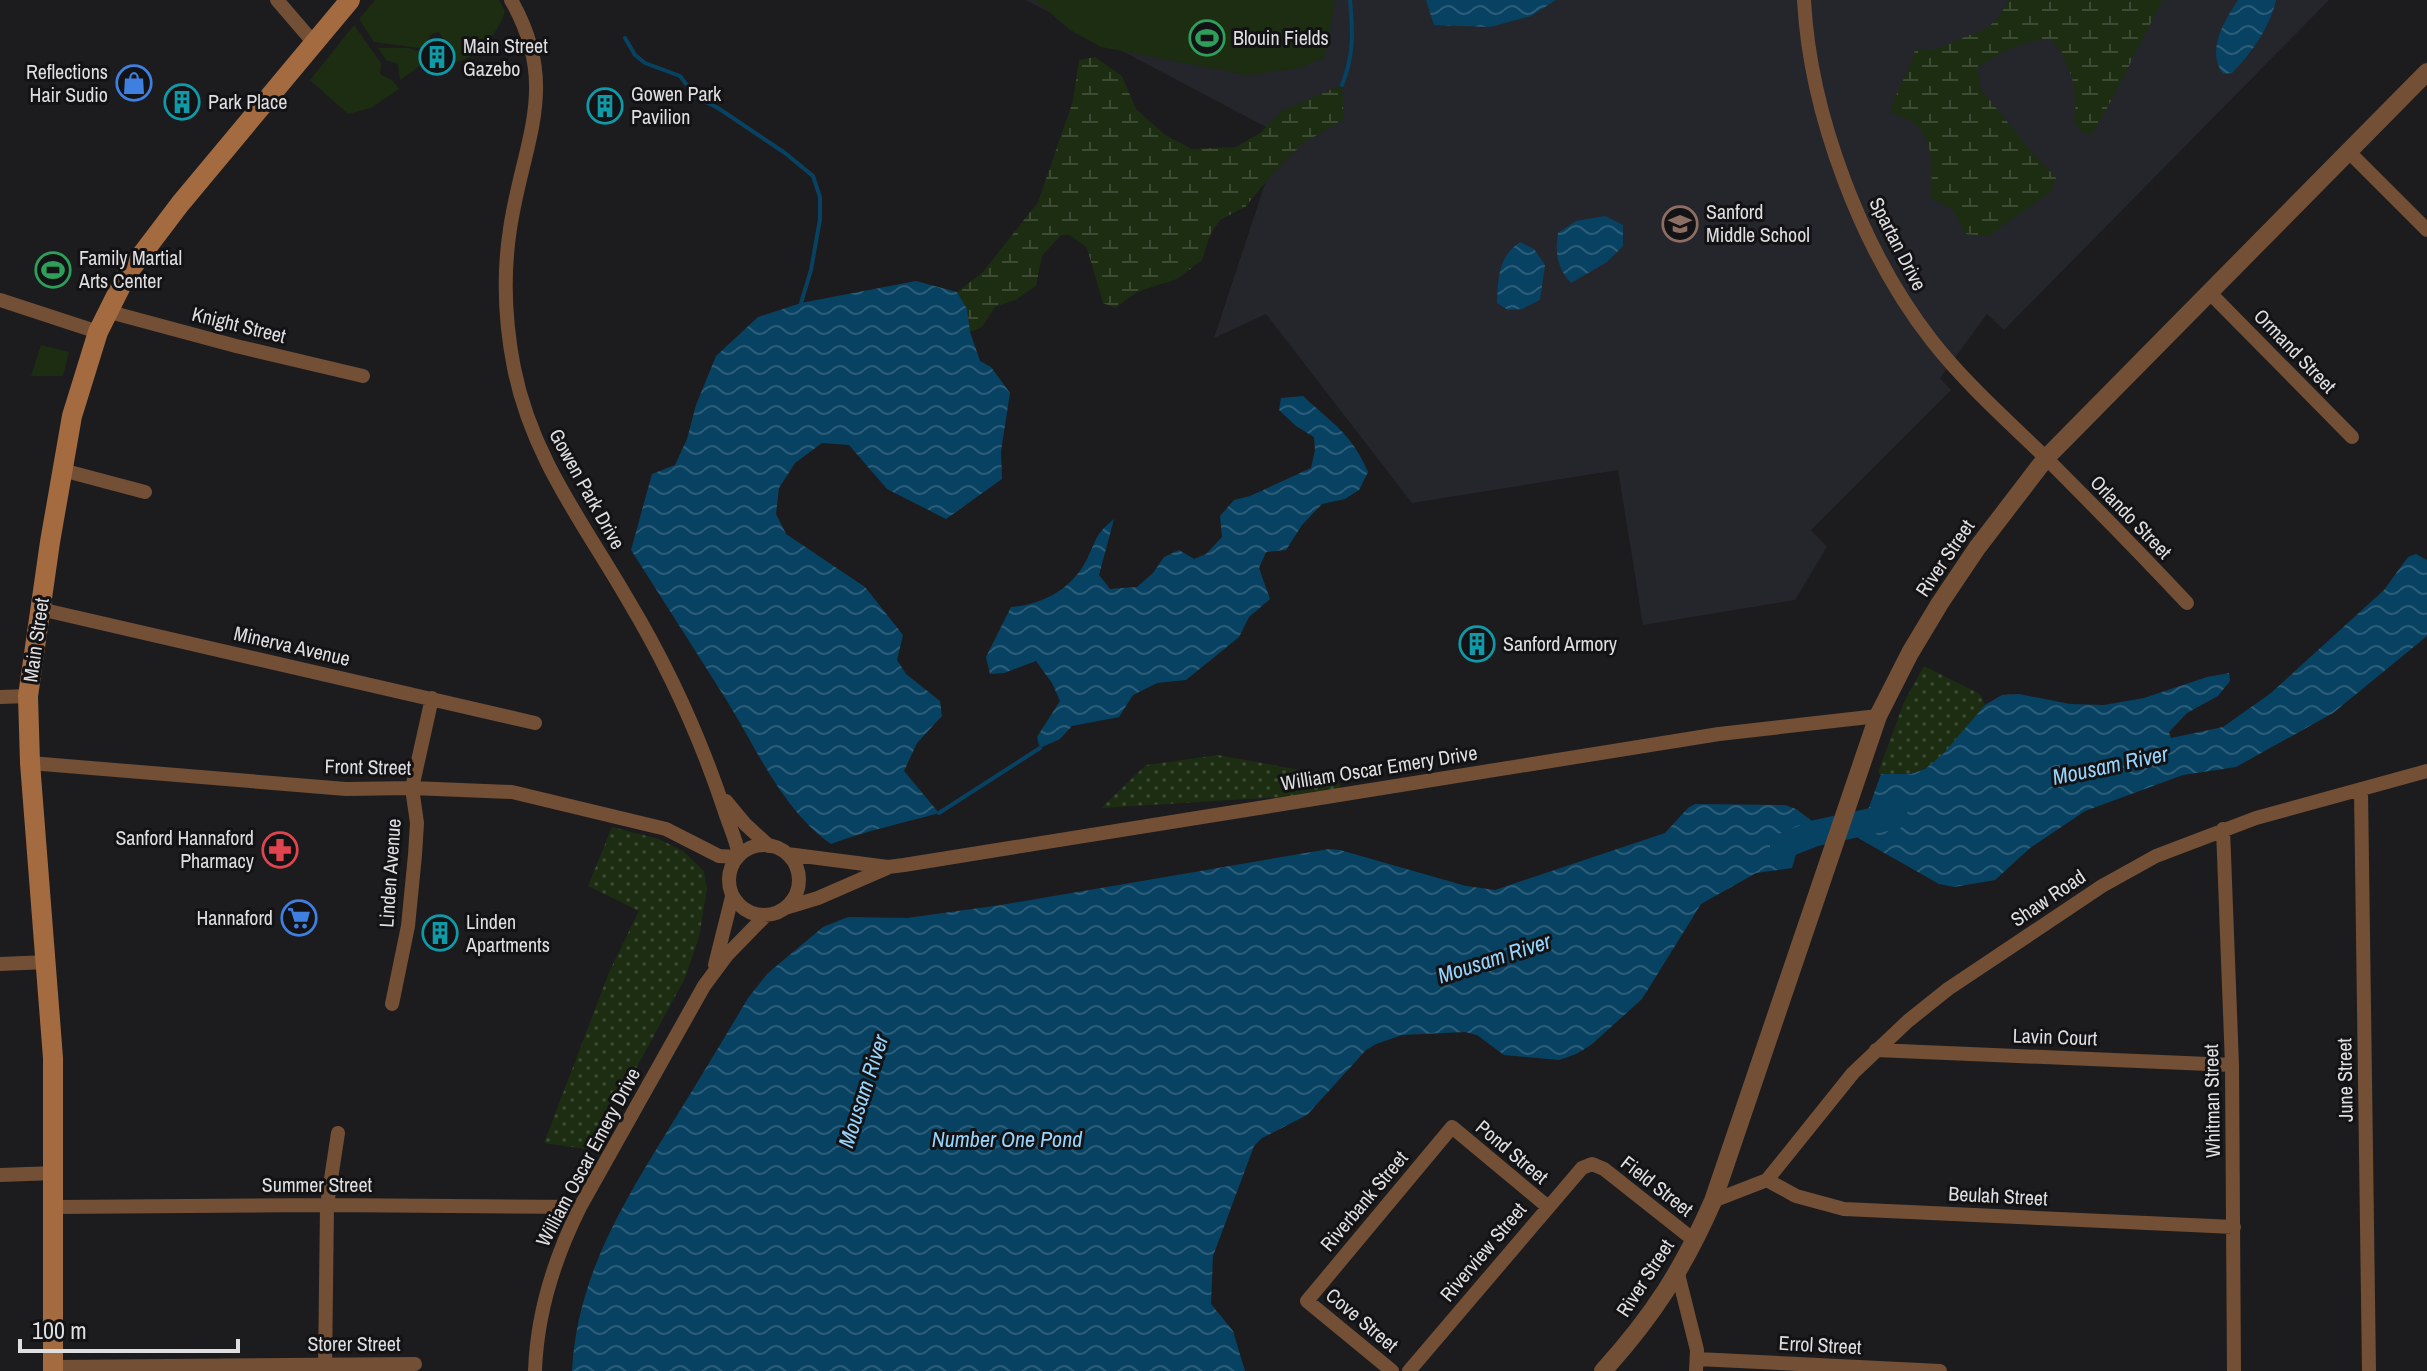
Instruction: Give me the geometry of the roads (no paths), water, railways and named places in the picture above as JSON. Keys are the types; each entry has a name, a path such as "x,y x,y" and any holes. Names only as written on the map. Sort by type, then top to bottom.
{"main road":[{"name":"Main Street","path":"53,1369 53,1058 48,962 30,763 28,696 62,470 77,395 106,311 127,274 159,230 350,0"}],"street":[{"path":"277,0 314,43"},
{"name":"Gowen Park Drive","path":"511,0 529,39 537,87 536,117 515,201 507,258 510,344 519,392 542,457 644,627 706,757 738,856"},
{"name":"Spartan Drive","path":"1804,0 1805,31 1827,127 1876,254 1933,342 1990,406 2046,458"},
{"name":"River Street","path":"1603,1371 1648,1319 1678,1274 1713,1201 1878,716 1940,603 1977,548 2046,458 2427,72"},
{"path":"2349,152 2427,230"},
{"name":"Ormand Street","path":"2209,292 2352,437"},
{"path":"0,300 98,332"},
{"name":"Knight Street","path":"106,311 363,376"},
{"name":"Orlando Street","path":"2046,458 2187,603"},
{"path":"62,470 145,492"},
{"name":"Minerva Avenue","path":"40,609 535,723"},
{"path":"0,697 28,696"},
{"name":"Linden Avenue","path":"392,1004 408,926 415,855 417,823 412,788 432,698"},
{"name":"William Oscar Emery Drive","path":"785,908 818,898 888,867 1719,734 1878,716"},
{"name":"Front Street","path":"30,763 346,789 492,790 530,795 666,829 719,856 738,856"},
{"name":"Shaw Road","path":"1767,1180 1843,1085 1876,1050 1948,989 2102,886 2156,856 2223,829 2427,771"},
{"name":"June Street","path":"2361,789 2369,1371"},
{"name":"Gowen Park Drive","path":"718,791 769,846"},
{"name":"Whitman Street","path":"2223,829 2232,1065 2234,1371"},
{"name":"Front Street","path":"699,845 730,891"},
{"path":"769,846 787,854 796,867 798,890 785,908 766,915 748,912 730,891 730,870 738,856 749,848 769,846"},
{"name":"William Oscar Emery Drive","path":"787,854 888,867"},
{"name":"William Oscar Emery Drive","path":"712,973 730,891"},
{"name":"William Oscar Emery Drive","path":"535,1371 538,1330 547,1287 580,1207 712,973 766,915"},
{"path":"0,964 48,962"},
{"name":"Lavin Court","path":"1876,1050 2232,1065"},
{"name":"Pond Street","path":"1452,1127 1548,1207"},
{"name":"Riverbank Street","path":"1307,1301 1452,1127"},
{"path":"325,1367 327,1205 338,1133"},
{"name":"Riverview Street","path":"1409,1371 1582,1168 1592,1164"},
{"name":"Field Street","path":"1592,1164 1604,1169 1695,1241"},
{"path":"0,1175 55,1173"},
{"path":"1713,1201 1767,1180"},
{"name":"Beulah Street","path":"1767,1180 1805,1200 1844,1209 2234,1227"},
{"name":"Summer Street","path":"55,1207 580,1207"},
{"path":"1678,1274 1695,1341 1696,1365"},
{"name":"Cove Street","path":"1307,1301 1392,1371"},
{"name":"Storer Street","path":"53,1369 415,1364"},
{"name":"Errol Street","path":"1696,1365 1940,1371"}],"water":[{"path":"1426,0 1556,0 1531,16 1490,27 1434,25"},
{"path":"2238,0 2276,0 2253,49 2232,73 2223,74 2218,65 2217,45 2223,26"},
{"path":"1605,216 1623,225 1623,246 1607,262 1571,283 1558,260 1558,233 1576,221"},
{"path":"1520,242 1534,249 1545,265 1540,300 1522,309 1508,310 1497,303 1499,277 1507,254"},
{"path":"916,281 957,292 967,309 970,332 980,361 991,367 1010,393 1001,451 1002,479 946,519 887,489 849,445 822,443 795,463 779,488 776,514 786,534 865,587 903,635 897,660 906,674 940,701 942,716 917,743 904,771 939,813 831,844 798,814 785,797 631,550 652,474 675,465 716,356 758,317 801,303"},
{"path":"1303,396 1340,430 1362,459 1368,472 1359,490 1345,499 1322,504 1302,525 1286,550 1266,552 1259,568 1270,599 1249,617 1239,637 1186,680 1157,683 1133,695 1119,717 1072,726 1060,739 1040,748 1037,737 1060,701 1052,683 1036,661 1004,673 990,674 986,657 1011,607 1045,599 1065,586 1081,569 1100,533 1114,519 1099,575 1110,589 1137,587 1153,573 1164,557 1179,550 1194,559 1206,554 1222,537 1220,516 1234,500 1250,496 1311,468 1314,437 1279,410 1281,398"},
{"path":"2416,554 2427,560 2427,636 2333,713 2236,767 2183,775 2085,811 2030,848 1995,880 1954,887 1939,884 1858,838 1881,774 1911,774 1925,769 1943,754 1985,705 2002,695 2019,694 2070,704 2104,705 2144,698 2229,673 2230,681 2218,696 2187,713 2169,732 2171,738 2223,727 2271,693 2384,590 2408,557"},
{"name":"Number One Pond","path":"1695,804 1785,805 1815,823 1816,833 1811,848 1797,851 1792,868 1756,873 1701,904 1642,999 1591,1045 1559,1060 1504,1055 1477,1035 1465,1032 1402,1035 1366,1050 1307,1115 1262,1138 1254,1146 1213,1256 1211,1304 1233,1331 1245,1371 572,1371 582,1306 591,1276 632,1191 748,998 768,973 823,927 848,917 907,918 1001,905 1329,849 1466,886 1495,890 1665,833"}],"waterway":[{"path":"1342,85 1352,43 1350,0"},
{"path":"625,38 635,55 645,63 680,76 696,97 718,108 785,153 813,176 820,197 820,219 811,270 801,303"},
{"path":"939,813 1040,748"},
{"name":"Mousam River","path":"1783,846 1816,833 1895,816"}],"place":[{"name":"Blouin Fields","path":"1207,38"},
{"name":"Main Street Gazebo","path":"437,57"},
{"name":"Reflections Hair Sudio","path":"134,83"},
{"name":"Park Place","path":"182,102"},
{"name":"Gowen Park Pavilion","path":"605,106"},
{"name":"Sanford Middle School","path":"1680,224"},
{"name":"Family Martial Arts Center","path":"53,270"},
{"name":"Sanford Armory","path":"1477,644"},
{"name":"Sanford Hannaford Pharmacy","path":"280,850"},
{"name":"Hannaford","path":"299,918"},
{"name":"Linden Apartments","path":"440,933"}]}
